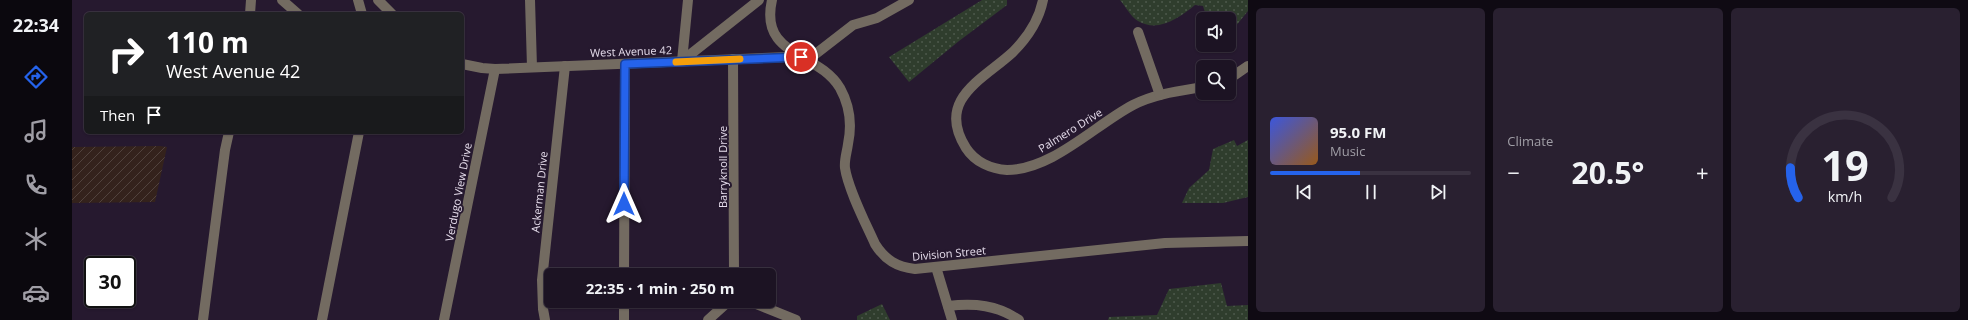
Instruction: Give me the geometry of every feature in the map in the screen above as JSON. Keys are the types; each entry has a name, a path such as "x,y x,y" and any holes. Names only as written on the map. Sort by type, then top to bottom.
{"street":[{"path":"250,12 251,0"},
{"path":"282,0 296,12"},
{"path":"358,0 361,12"},
{"path":"378,0 390,12"},
{"path":"530,0 532,67"},
{"path":"682,62 688,0"},
{"path":"682,62 760,0"},
{"name":"Division Street","path":"772,0 770,16 775,34 787,49 814,62 828,73 840,88 845,98 850,120 850,133 845,157 846,176 875,244 881,254 898,266 916,269 1165,243 1248,241"},
{"path":"801,57 813,56 853,26 877,18 909,0"},
{"name":"Palmero Drive","path":"1043,0 1036,19 1022,42 1012,52 973,83 962,98 957,120 958,131 962,142 974,157 991,167 1001,170 1012,170 1033,165 1064,149 1121,111 1135,104 1160,95 1196,88"},
{"path":"1138,32 1160,95"},
{"name":"West Avenue 42","path":"464,64 496,69 801,57"},
{"name":"Barryknoll Drive","path":"733,59 734,268"},
{"path":"624,268 625,64"},
{"name":"Ackerman Drive","path":"545,320 542,280 565,66"},
{"path":"1236,74 1248,66"},
{"name":"Verdugo View Drive","path":"444,320 496,69"},
{"path":"202,320 225,150 229,134"},
{"path":"322,320 360,134"},
{"path":"936,267 952,320"},
{"path":"948,306 974,304 986,306 999,309 1019,320"},
{"path":"624,308 624,320"},
{"path":"708,320 721,308"},
{"path":"766,308 796,320"}],"shaded area":[{"path":"72,147 167,147 155,202 72,203"}],"green space":[{"path":"982,0 1007,0 1007,5 959,41 909,82 889,57"},
{"path":"1120,0 1248,0 1248,11 1236,26 1236,12 1205,12 1203,6 1195,5 1182,15 1161,25 1146,24 1135,19"},
{"path":"1234,140 1237,146 1248,140 1248,197 1223,203 1182,203 1189,188 1209,170 1213,149"},
{"path":"1221,283 1227,306 1248,305 1248,320 1108,320 1109,317 1157,315 1169,289"},
{"path":"882,304 890,320 857,320 857,316"}],"slow traffic":[{"path":"676,62 740,59"}],"route":[{"path":"624,204 625,64 801,57"}]}
